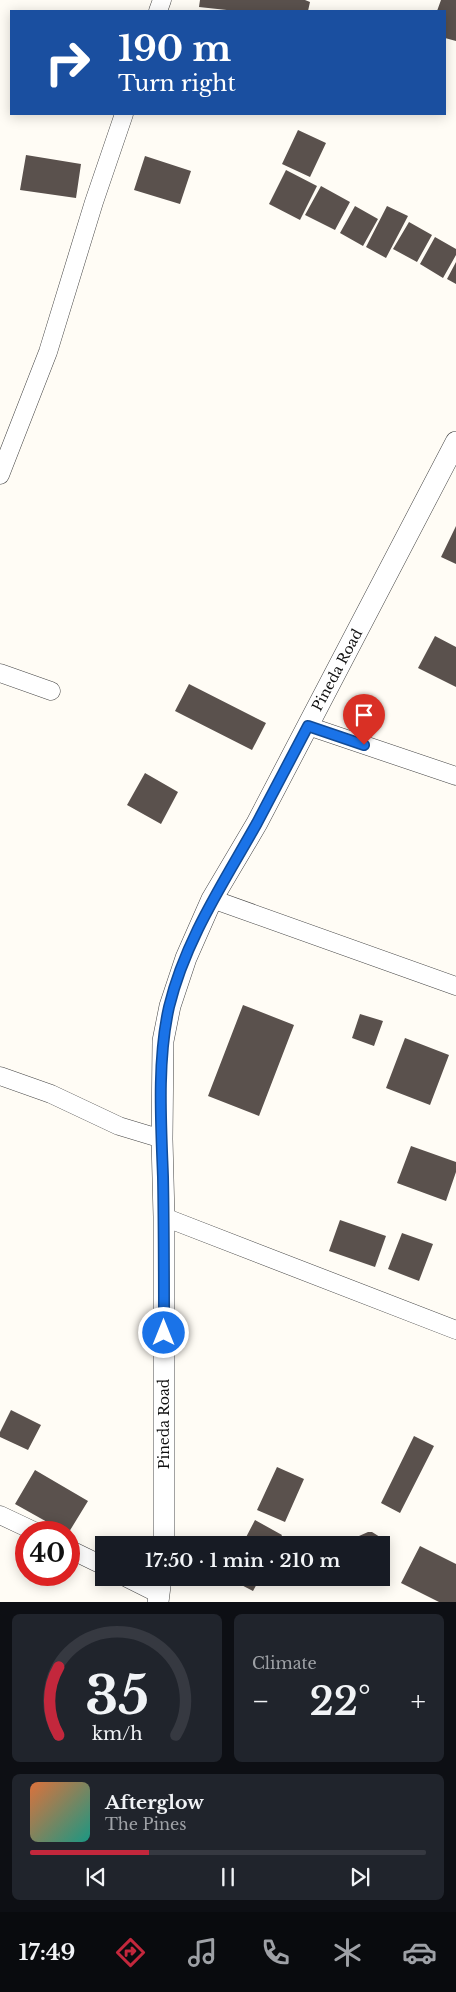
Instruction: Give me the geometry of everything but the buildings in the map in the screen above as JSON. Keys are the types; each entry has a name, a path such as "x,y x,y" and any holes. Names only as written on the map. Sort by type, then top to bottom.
{"street":[{"path":"0,475 48,352 94,202 124,115"},
{"name":"Pineda Road","path":"164,1536 163,1041 170,1006 186,958 212,899 257,823 456,442"},
{"path":"0,673 51,691"},
{"path":"308,726 456,776"},
{"path":"212,899 456,986"},
{"path":"0,1076 51,1094 119,1126 162,1139"},
{"path":"164,1217 456,1330"},
{"path":"0,1515 15,1522"},
{"path":"80,1554 95,1562"},
{"path":"147,1586 159,1591"}],"route":[{"path":"164,1333 163,1041 177,983 212,899 257,823 308,726 364,745"}]}
